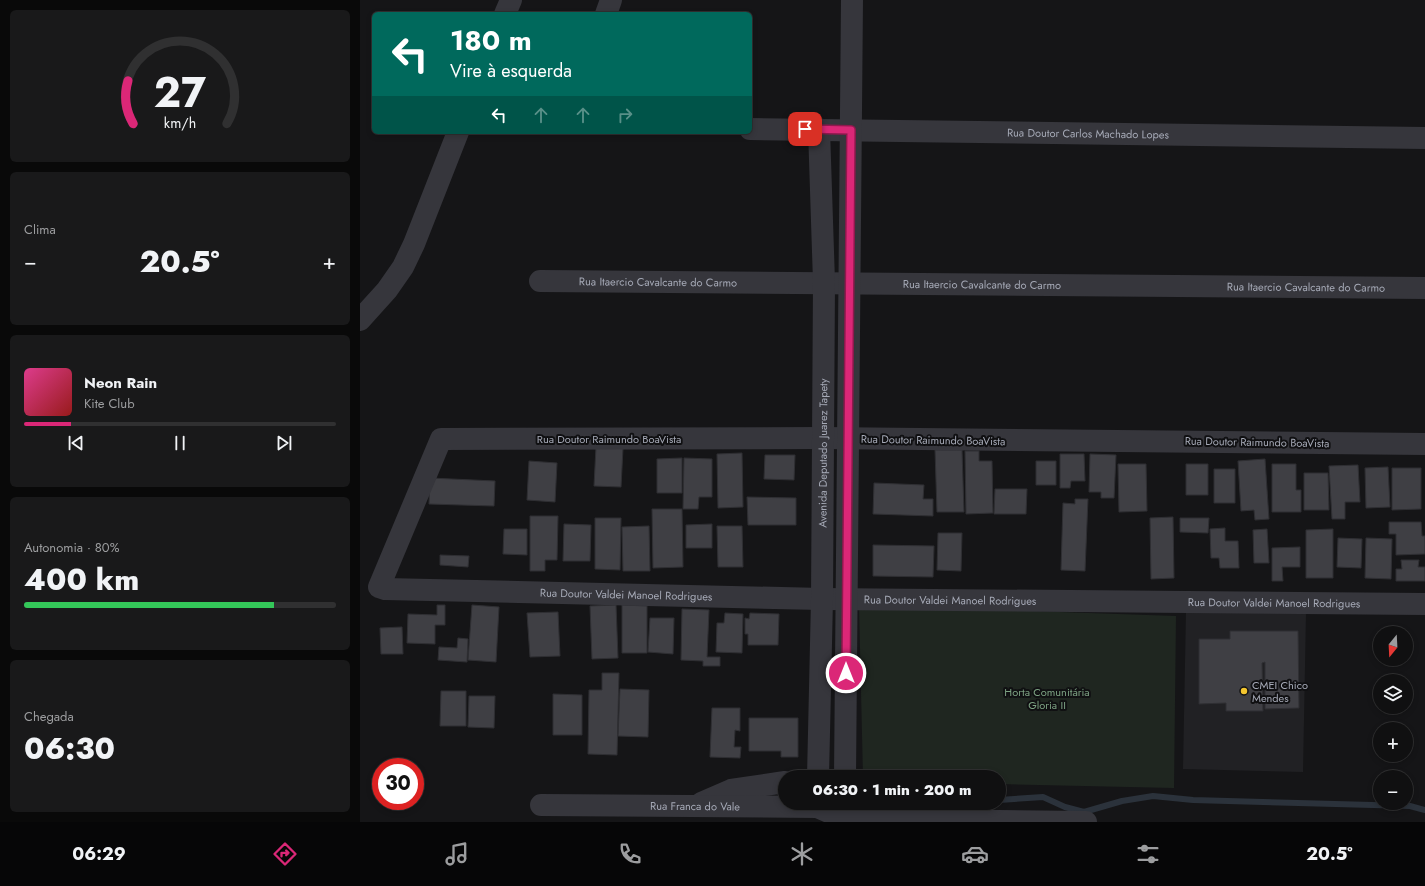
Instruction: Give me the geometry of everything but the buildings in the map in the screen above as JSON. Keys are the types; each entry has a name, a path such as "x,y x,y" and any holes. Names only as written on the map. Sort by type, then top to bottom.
{"street":[{"path":"506,12 510,0"},
{"path":"607,12 611,0"},
{"path":"845,770 852,0"},
{"name":"Rua Doutor Carlos Machado Lopes","path":"752,129 1425,138"},
{"name":"Avenida Deputado Juarez Tapety","path":"812,770 822,599 824,282 819,129"},
{"path":"360,320 403,268 457,134"},
{"name":"Rua Itaercio Cavalcante do Carmo","path":"540,281 824,282 1425,288"},
{"name":"Rua Doutor Raimundo BoaVista","path":"379,587 441,439 823,438 1425,444"},
{"name":"Rua Doutor Valdei Manoel Rodrigues","path":"379,587 385,589 822,599 847,598 1425,604"},
{"path":"693,806 731,790 778,783"},
{"name":"Rua Franca do Vale","path":"541,806 693,806 817,811 845,815"},
{"path":"845,815 1086,822"}],"shaded area":[{"name":"CMEI Chico Mendes","path":"1186,611 1306,613 1303,772 1183,769"}],"green space":[{"name":"Horta Comunitária Gloria II","path":"859,605 1176,616 1174,788 1006,784 1006,770 863,770"}],"waterway":[{"path":"1006,800 1043,797 1065,807 1084,812 1122,801 1153,796 1193,800 1410,806 1425,810"}],"place":[{"name":"CMEI Chico Mendes","path":"1244,691"}],"route":[{"path":"805,129 851,130 846,673"}]}
